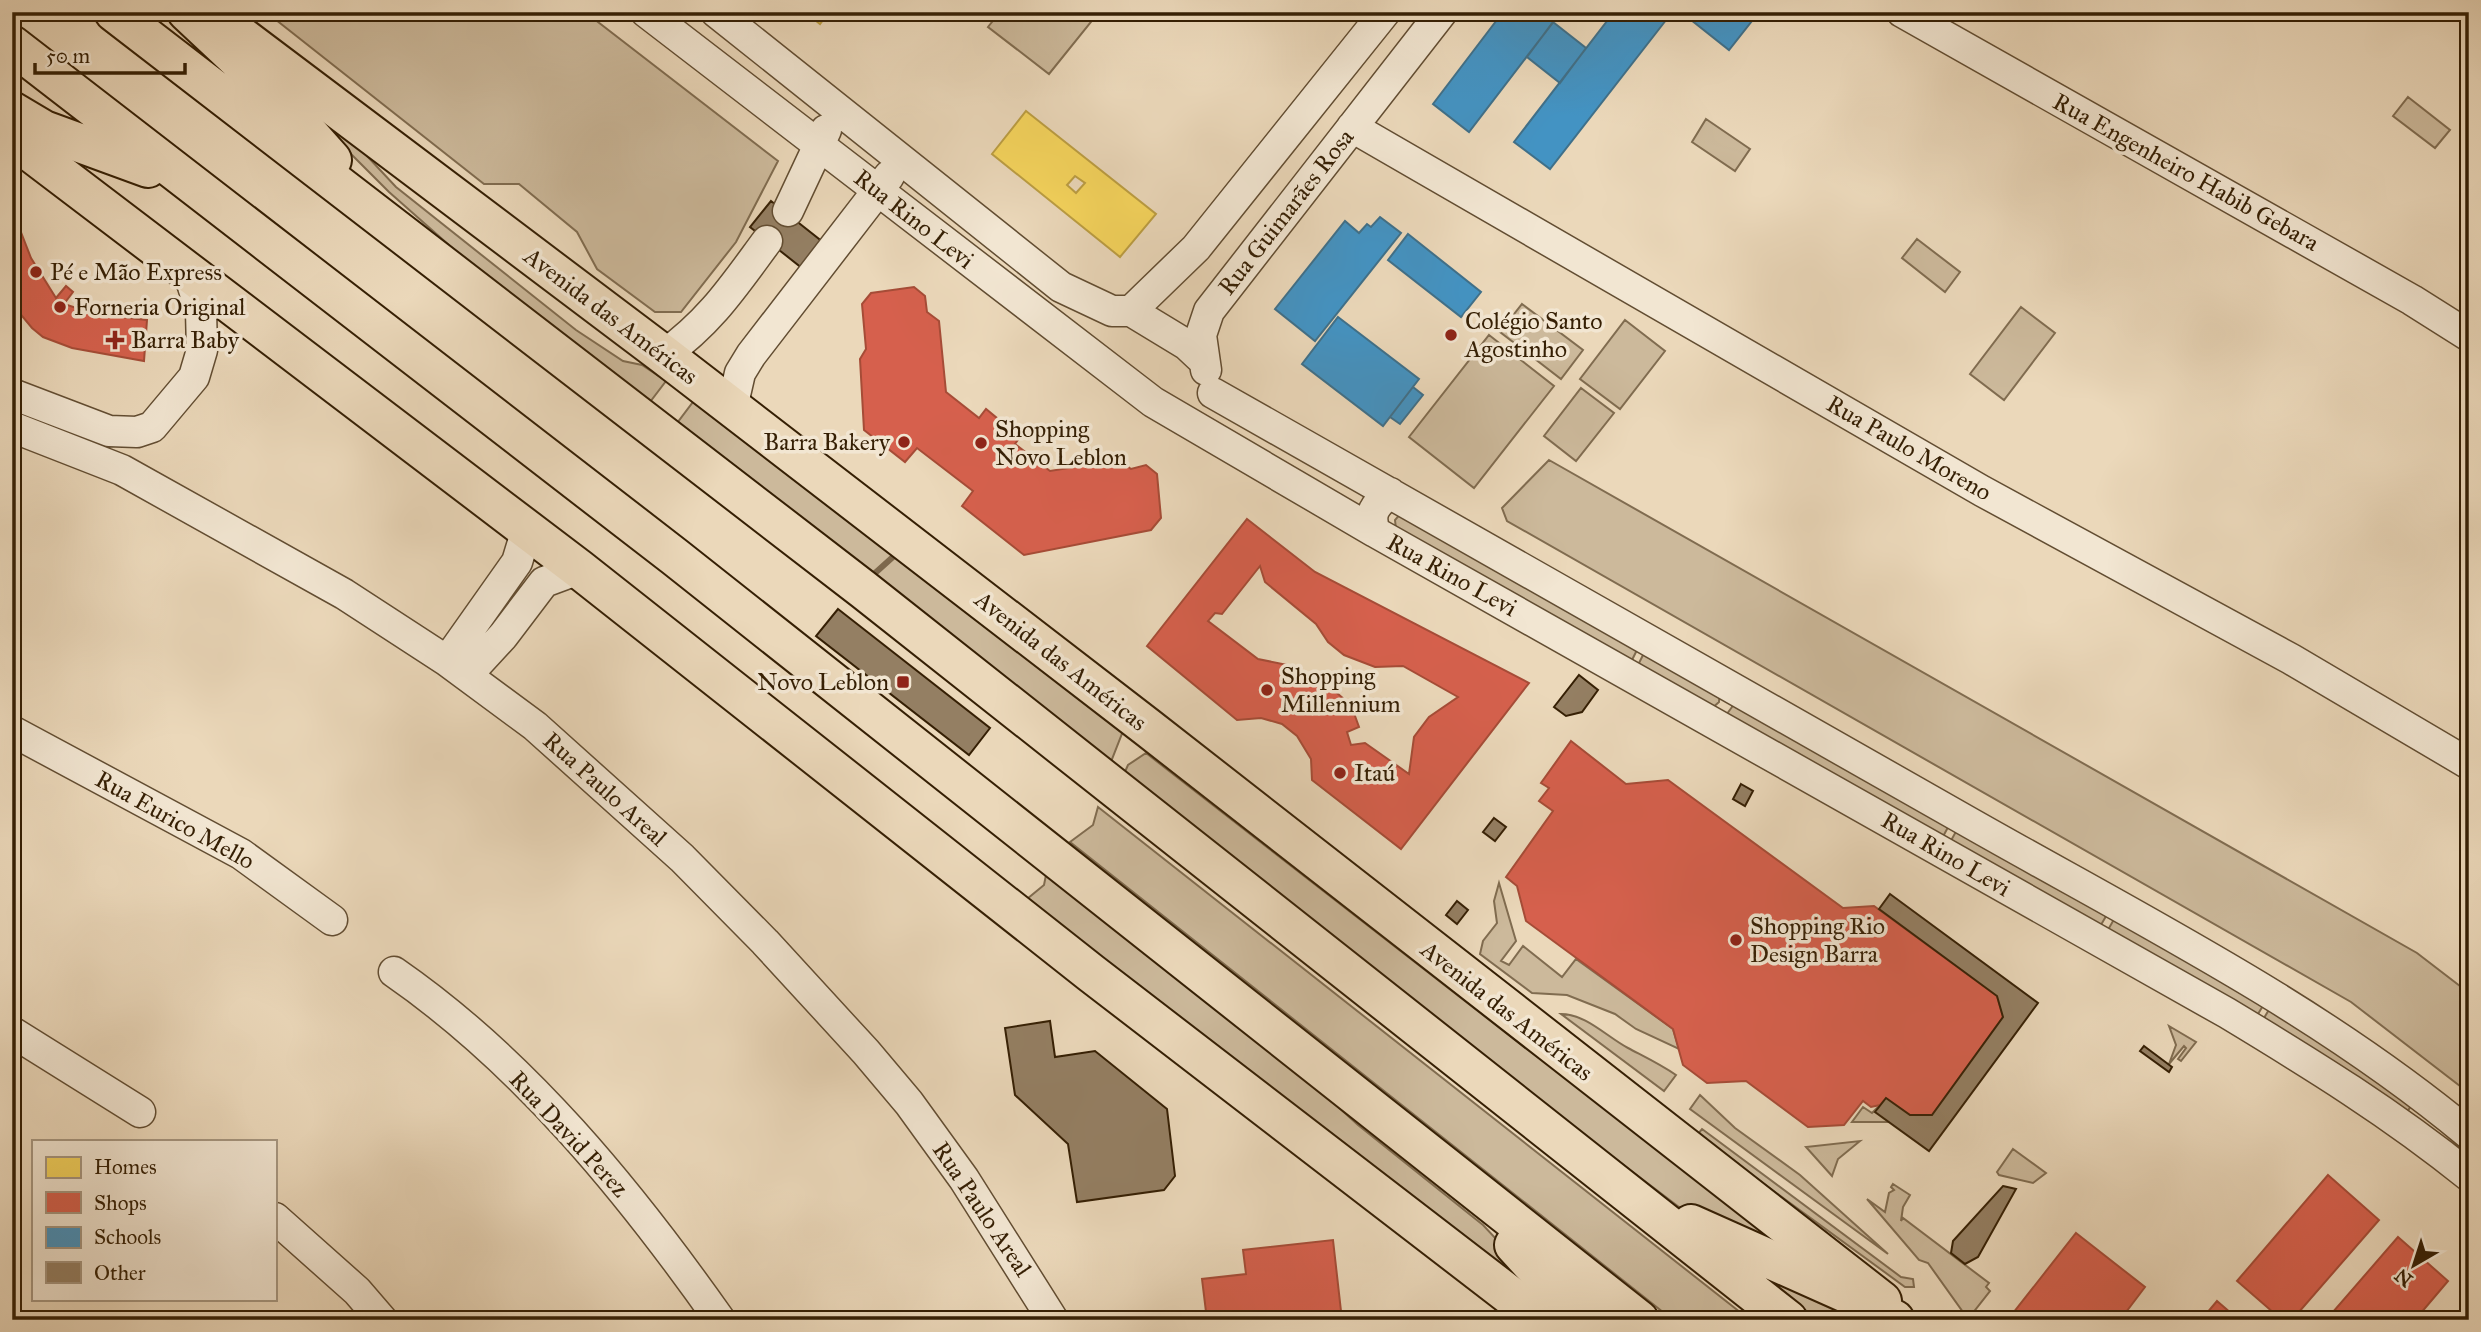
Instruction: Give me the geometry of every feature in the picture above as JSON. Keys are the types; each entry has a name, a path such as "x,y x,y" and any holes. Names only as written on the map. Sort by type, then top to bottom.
{"main road":[{"path":"114,12 718,478 1641,1201 1788,1320"},
{"path":"187,12 267,87 335,163 396,217 418,249"},
{"name":"Avenida das Américas","path":"209,12 664,355 1147,727 1905,1320"},
{"path":"12,45 675,557 1639,1320"},
{"path":"12,111 44,130 140,163 205,210 233,218"},
{"path":"12,138 579,569 1091,974 1542,1320"},
{"path":"1425,1149 1447,1184 1496,1225 1583,1320"},
{"path":"1641,1201 1848,1294 1895,1320"},
{"path":"1490,1282 1503,1320"}],"street":[{"name":"Rua Rino Levi","path":"646,12 1081,347 1186,422 2340,1081 2405,1125 2469,1176"},
{"name":"Rua Rino Levi","path":"716,12 1061,287 1122,311 1187,345 1203,360"},
{"name":"Rua Guimarães Rosa","path":"1081,347 1097,318 1122,311 1196,248 1385,12"},
{"name":"Rua Guimarães Rosa","path":"1213,393 1203,360 1201,335 1209,311 1442,12"},
{"name":"Rua Engenheiro Habib Gebara","path":"1902,12 2412,300 2469,336"},
{"path":"788,211 811,169 819,144 842,110"},
{"name":"Rua Paulo Moreno","path":"1352,127 1982,491 2291,659 2469,764"},
{"path":"732,408 740,373 751,355 900,159"},
{"path":"664,355 696,332 767,241"},
{"path":"12,394 109,431 137,432 152,427 194,377 202,350 201,311 189,274"},
{"path":"1186,422 1197,419 1206,411 1213,393 1390,493"},
{"name":"Rua Paulo Areal","path":"12,427 122,470 344,594 457,668 535,726 682,858 838,1022 909,1103 1028,1276 1053,1320"},
{"name":"Rua Rino Levi","path":"1375,532 1371,521 1373,510 1390,493 2164,933 2346,1041 2420,1093 2469,1135"},
{"path":"457,668 517,562 527,529"},
{"path":"457,668 503,636 544,582 579,569"},
{"path":"1712,720 1724,705 1730,685"},
{"name":"Rua Eurico Mello","path":"12,731 230,848 332,920"},
{"name":"Rua David Perez","path":"394,972 424,992 537,1097 642,1212 720,1320"},
{"path":"12,1032 140,1112"},
{"path":"276,1219 357,1291 382,1320"}],"shaded area":[{"path":"266,12 585,12 778,161 736,242 681,312 655,312 597,269 577,232 519,184 484,184"},
{"path":"1000,12 1089,12 1095,17 1049,74 988,27"},
{"path":"289,92 353,141 396,187 576,330 623,361 642,365 666,381 647,406 674,427 693,402 1123,731 1107,772 914,616 874,574 851,570 555,344 484,276 389,192"},
{"path":"2408,97 2450,130 2435,148 2393,116"},
{"path":"1706,119 1750,149 1735,171 1692,142"},
{"path":"1917,239 1960,272 1945,292 1902,258"},
{"path":"1522,304 1583,350 1561,379 1500,332"},
{"path":"2021,307 2055,333 2004,400 1970,374"},
{"path":"1625,320 1665,351 1620,409 1580,379"},
{"path":"1489,335 1554,386 1474,488 1409,437"},
{"path":"1581,388 1614,413 1576,461 1544,436"},
{"path":"1549,460 2417,953 2469,993 2469,1093 2351,1002 1507,521 1502,508"},
{"path":"1401,513 1639,646 1632,660 1396,529 1395,520"},
{"path":"1647,647 1720,687 1719,702 1710,710 1637,667"},
{"path":"1733,695 1952,820 1940,842 1724,718 1732,707"},
{"path":"1146,753 1528,1050 1842,1279 1687,1213 1675,1204 1120,783 1128,765"},
{"path":"1098,807 1750,1320 1673,1320 1070,842 1093,825"},
{"path":"1959,826 2109,911 2098,930 1948,846"},
{"path":"1048,865 1237,1015 1358,1125 1483,1225 1572,1320 1559,1320 1027,899 1044,885"},
{"path":"1499,883 1516,941 1501,961 1509,965 1523,946 1562,977 1576,959 1673,1029 1679,1049 1636,1029 1615,1014 1567,995 1532,993 1480,954 1483,941 1497,923 1494,901"},
{"path":"2117,914 2267,999 2255,1019 2105,935"},
{"path":"2273,1003 2415,1099 2403,1119 2261,1023"},
{"path":"1561,1014 1588,1022 1676,1075 1664,1091"},
{"path":"2169,1026 2196,1042 2181,1061 2178,1059 2186,1048 2184,1046 2169,1064 2176,1045"},
{"path":"1700,1095 1735,1128 1800,1175 1888,1254 1690,1109"},
{"path":"1880,1105 1888,1122 1852,1122 1863,1107 1872,1113"},
{"path":"1702,1129 1901,1277 1913,1279 1914,1287 1905,1287 1697,1135"},
{"path":"1860,1141 1838,1159 1832,1176 1806,1147"},
{"path":"2013,1149 2046,1173 2033,1183 1999,1175 1997,1172"},
{"path":"1893,1184 1910,1195 1903,1207 1901,1221 1903,1218 1989,1283 1986,1287 1990,1291 1968,1319 1928,1263 1919,1260 1867,1199 1885,1212 1889,1193 1894,1190 1891,1187"},
{"path":"1728,1251 1877,1320 1801,1320"}],"building: Homes":[{"path":"805,12 829,12 820,24"},
{"path":"1026,111 1156,214 1120,257 992,154","holes":["1075,176 1085,183 1076,193 1067,185"]}],"building: Shops":[{"path":"17,222 31,258 56,298 66,286 73,292 64,304 95,314 147,320 144,361 72,348 43,337 32,328 12,304 12,224"},
{"path":"914,287 925,296 927,312 939,321 946,392 979,418 986,409 1020,437 1015,444 1050,471 1119,460 1131,469 1146,465 1157,474 1161,518 1151,530 1024,555 962,506 973,491 917,448 905,462 864,430 860,359 866,349 862,304 871,293"},
{"name":"Shopping Millennium","path":"1247,519 1315,572 1529,683 1401,849 1312,780 1311,759 1297,736 1282,724 1261,718 1237,720 1147,646","holes":["1260,566 1265,582 1316,624 1328,642 1344,655 1375,667 1403,666 1458,697 1429,717 1414,737 1409,774 1365,743 1351,745 1347,732 1359,727 1351,705 1323,681 1292,666 1258,659 1208,621 1215,613 1222,614"]},
{"name":"Shopping Rio Design Barra","path":"1571,741 1626,784 1668,780 1843,908 1874,906 1997,996 2003,1017 1932,1115 1910,1115 1886,1098 1880,1105 1871,1107 1863,1101 1844,1125 1808,1127 1746,1081 1707,1083 1683,1065 1673,1029 1526,921 1517,886 1506,877 1553,811 1539,801 1549,788 1541,783"},
{"path":"2328,1175 2379,1220 2292,1320 2282,1320 2237,1281"},
{"path":"2076,1233 2145,1287 2120,1320 2013,1320 2010,1317"},
{"path":"2398,1237 2448,1281 2415,1320 2326,1320"},
{"path":"1333,1240 1342,1320 1207,1320 1202,1279 1246,1274 1243,1250"},
{"path":"2217,1301 2239,1320 2201,1320"}],"building: Schools":[{"path":"1503,12 1561,12 1469,132 1433,104"},
{"path":"1614,12 1670,15 1550,169 1514,142"},
{"path":"1681,12 1759,12 1729,50"},
{"path":"1553,22 1586,48 1560,83 1527,57"},
{"path":"1380,217 1401,233 1315,341 1275,309 1345,221 1359,233 1367,224 1371,227"},
{"path":"1408,234 1481,292 1461,317 1388,260"},
{"path":"1338,317 1419,379 1383,426 1302,364"},
{"path":"1413,387 1423,395 1400,424 1390,417"}],"building: Other":[{"path":"771,201 838,254 817,280 750,227"},
{"name":"Novo Leblon","path":"838,609 990,728 969,755 816,636"},
{"path":"1579,675 1598,690 1582,712 1566,716 1554,707"},
{"path":"1741,784 1753,791 1745,806 1733,799"},
{"path":"1494,818 1506,827 1495,841 1483,832"},
{"path":"1890,894 2038,1003 1929,1151 1875,1112 1886,1098 1910,1115 1932,1115 2003,1017 1997,996 1879,909"},
{"path":"1457,901 1468,910 1457,924 1446,915"},
{"path":"1050,1021 1055,1057 1095,1051 1167,1109 1175,1176 1164,1190 1077,1202 1068,1144 1015,1095 1005,1028"},
{"path":"2144,1046 2172,1067 2169,1072 2140,1051"},
{"path":"2003,1186 2016,1189 1978,1257 1965,1264 1951,1253 1953,1241"}],"waterway":[{"path":"874,574 894,556"}],"place":[{"name":"Pé e Mão Express","path":"36,272"},
{"name":"Forneria Original","path":"60,307"},
{"name":"Colégio Santo Agostinho","path":"1451,335"},
{"name":"Barra Baby","path":"115,340"},
{"name":"Barra Bakery","path":"904,442"},
{"name":"Shopping Novo Leblon","path":"981,443"},
{"name":"Novo Leblon","path":"903,682"},
{"name":"Shopping Millennium","path":"1267,690"},
{"name":"Itaú","path":"1340,773"},
{"name":"Shopping Rio Design Barra","path":"1736,940"}]}
